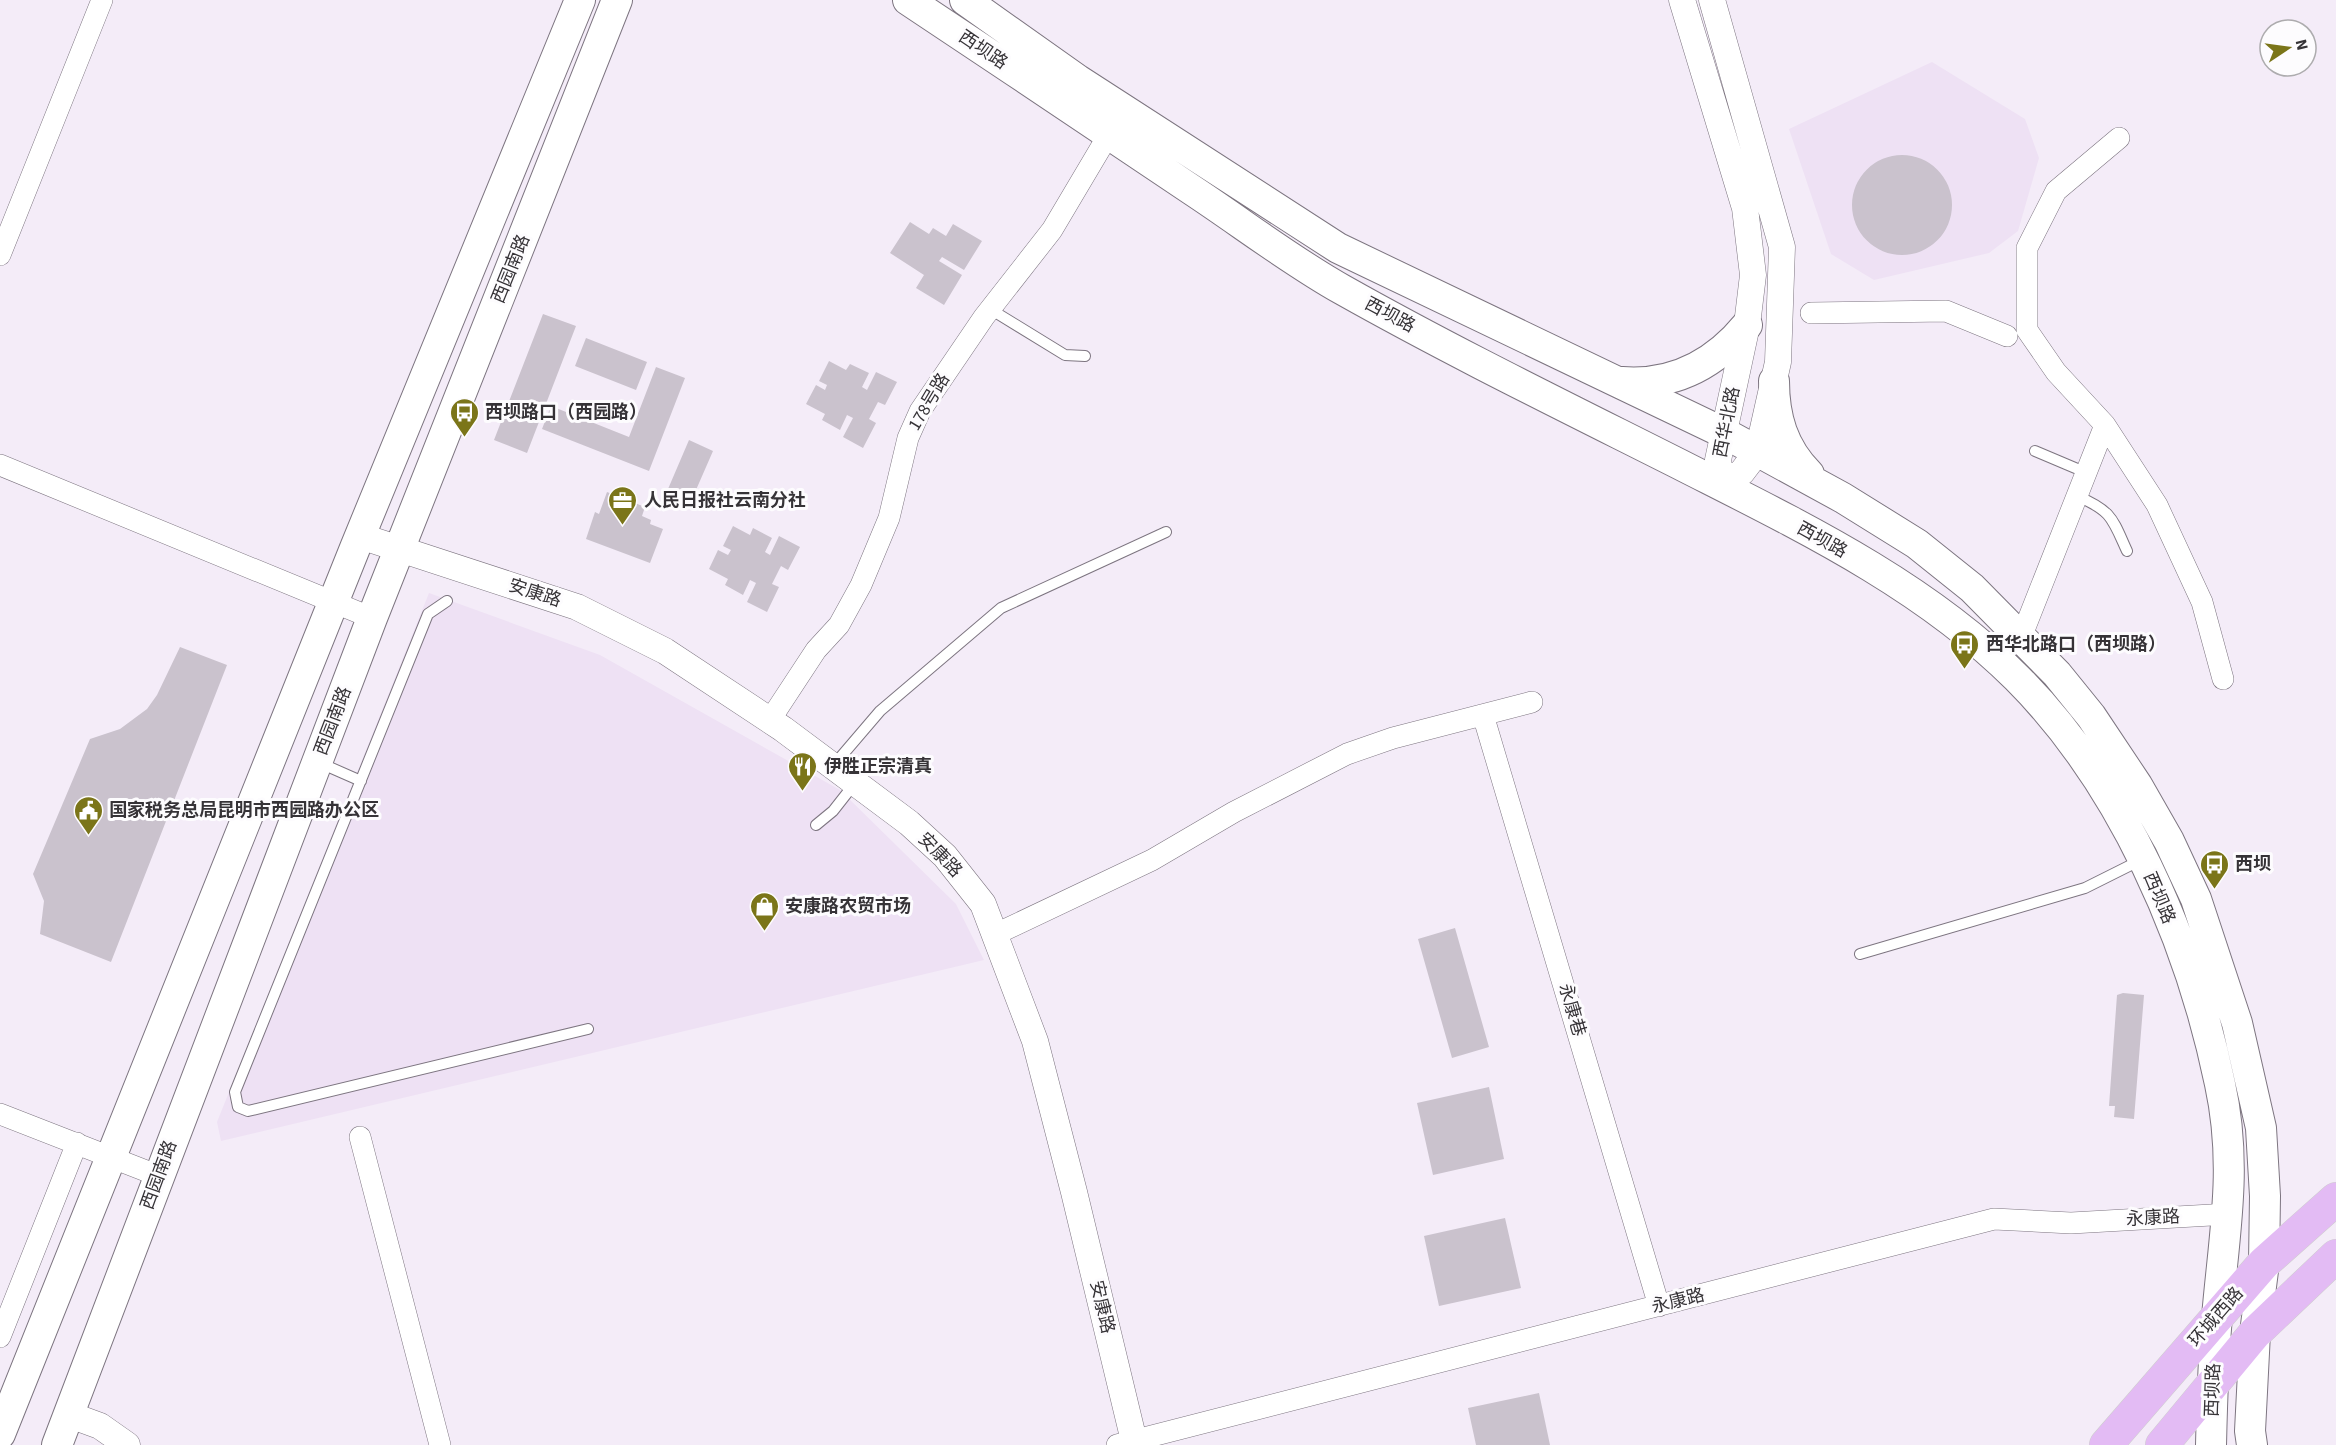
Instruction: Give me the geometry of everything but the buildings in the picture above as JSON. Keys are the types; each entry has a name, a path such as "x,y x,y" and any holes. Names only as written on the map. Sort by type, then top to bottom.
{"main road":[{"path":"0,1434 360,536 580,0"},
{"name":"西园南路","path":"57,1445 372,618 617,0"},
{"name":"西坝路","path":"908,0 1337,287 1513,380 1722,486 1897,582 1965,631 2018,679 2067,736 2113,802 2142,859 2170,920 2201,1012 2220,1083 2230,1142 2229,1214 2217,1316 2211,1445"},
{"name":"西坝路","path":"965,0 1078,80 1338,248 1724,433 1828,489 1917,544 1972,588 2022,635 2091,716 2118,755 2169,841 2196,898 2237,1023 2261,1128 2265,1196 2264,1263 2255,1333 2250,1431 2252,1445"},
{"path":"1616,382 1657,381 1695,369 1724,351 1747,325"},
{"path":"1774,381 1774,400 1782,436 1801,466 1828,489"},
{"name":"环城西路","path":"2106,1445 2264,1263 2336,1199"},
{"path":"2162,1445 2255,1333 2336,1256"}],"street":[{"path":"0,255 102,0"},
{"name":"西华北路","path":"1682,0 1744,208 1753,275 1747,325 1718,460 1722,486 1742,472 1758,451 1778,362 1782,247 1713,0"},
{"name":"178号路","path":"770,720 816,650 839,625 861,585 889,518 908,438 920,411 990,309 1052,231 1109,134"},
{"path":"2119,138 2056,191 2027,248 2027,330 2056,372 2105,425 2157,505 2197,591 2223,679"},
{"path":"1811,313 1946,311 2007,336"},
{"path":"2022,635 2105,425"},
{"path":"0,465 167,531 372,618"},
{"name":"安康路","path":"360,536 577,607 665,651 770,720 833,766 909,823 945,856 983,904 1035,1041 1074,1192 1128,1444"},
{"path":"996,934 1152,860 1234,812 1347,754 1393,738 1532,702"},
{"name":"永康巷","path":"1483,715 1659,1306"},
{"path":"0,1114 159,1176"},
{"path":"360,1137 440,1445"},
{"path":"0,1337 77,1143"},
{"name":"永康路","path":"1128,1444 1994,1219 2071,1223 2229,1214"},
{"path":"70,1415 100,1426 127,1445"}],"lane":[{"path":"990,309 1065,355 1085,356"},
{"path":"2035,451 2087,473"},
{"path":"2077,496 2098,505 2111,515 2127,551"},
{"path":"833,766 880,711 1001,608 1166,532"},
{"path":"447,601 428,614 235,1092 238,1107 248,1111 588,1029"},
{"path":"318,762 361,781"},
{"path":"816,825 833,812 855,783"},
{"path":"1860,954 2085,888 2142,859"}],"shaded area":[{"path":"1932,62 2025,119 2039,158 2018,231 1989,253 1874,280 1831,254 1789,129"},
{"path":"429,593 600,655 840,790 956,904 984,960 221,1141 217,1122"}],"place":[{"name":"西坝路口（西园路）","path":"464,438"},
{"name":"人民日报社云南分社","path":"623,526"},
{"name":"西华北路口（西坝路）","path":"1965,670"},
{"name":"伊胜正宗清真","path":"803,792"},
{"name":"国家税务总局昆明市西园路办公区","path":"88,836"},
{"name":"西坝","path":"2214,890"},
{"name":"安康路农贸市场","path":"764,932"}]}
